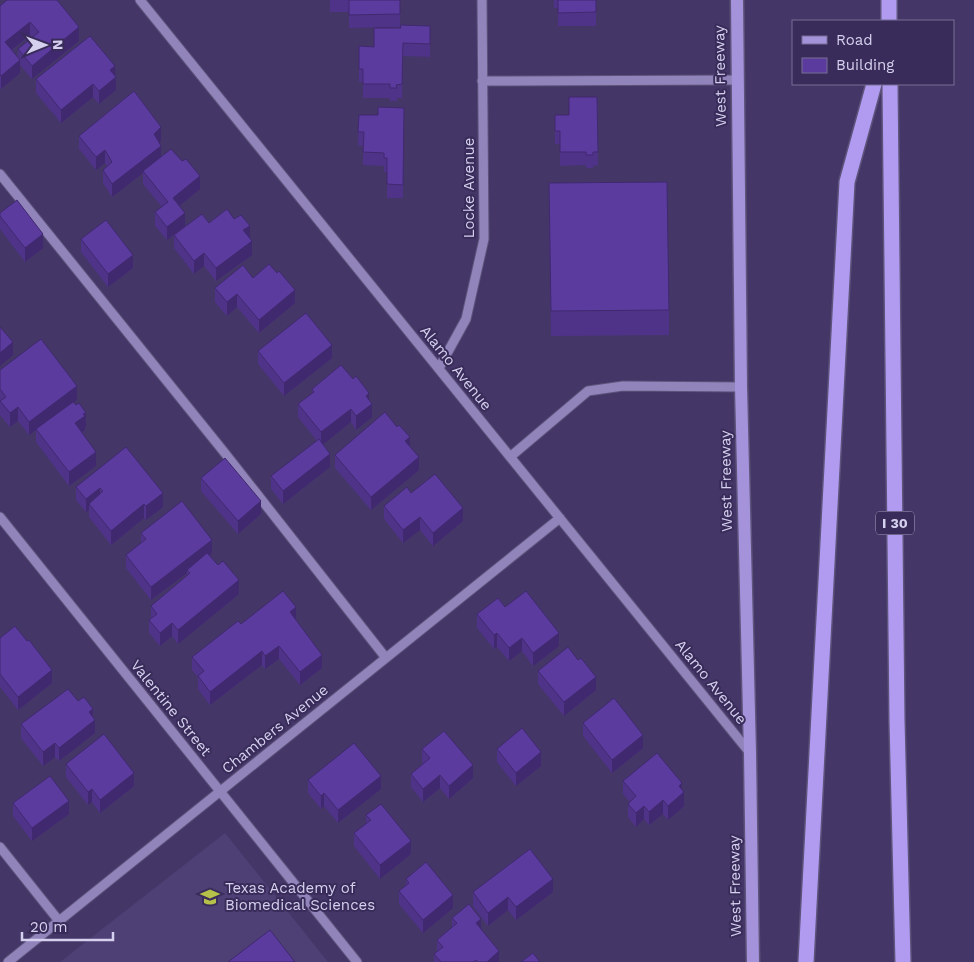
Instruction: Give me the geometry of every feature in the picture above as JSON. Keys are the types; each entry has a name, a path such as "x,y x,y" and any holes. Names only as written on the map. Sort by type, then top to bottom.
{"highway":[{"path":"889,0 889,20"},
{"path":"806,962 847,182 874,85"},
{"name":"I 30","path":"890,85 897,721 903,962"}],"main road":[{"name":"West Freeway","path":"737,0 741,387 753,962"}],"street":[{"name":"Alamo Avenue","path":"140,0 750,753"},
{"name":"Locke Avenue","path":"438,368 466,319 484,239 482,0"},
{"path":"482,81 738,80"},
{"path":"0,174 224,452 386,658"},
{"path":"510,457 588,391 623,386 741,387"},
{"name":"Valentine Street","path":"0,517 357,962"},
{"name":"Chambers Avenue","path":"8,962 560,518"},
{"path":"0,847 60,920"}],"shaded area":[{"name":"Texas Academy of Biomedical Sciences","path":"225,833 328,962 60,962"}],"building":[{"path":"7,0 57,0 79,27 32,66 18,49 39,32 30,22 5,42 20,60 1,76 0,6"},
{"path":"349,0 400,0 400,14 349,15"},
{"path":"558,0 596,0 596,12 558,13"},
{"path":"400,25 430,26 430,44 403,43 402,84 396,85 397,88 390,88 390,84 363,84 363,69 359,69 359,46 374,47 374,28 401,28"},
{"path":"90,36 115,66 110,70 116,77 99,91 93,84 61,110 36,79"},
{"path":"134,91 161,127 154,134 161,146 112,184 103,170 112,162 105,150 96,157 79,136"},
{"path":"569,97 597,97 598,152 593,152 593,155 586,155 586,152 560,152 560,131 555,131 555,115 569,115"},
{"path":"378,107 404,108 403,185 387,184 387,158 384,158 384,153 363,152 364,132 358,132 359,115 378,115"},
{"path":"171,149 182,161 186,159 200,176 173,198 185,213 167,227 155,212 168,202 143,171"},
{"path":"667,182 669,310 551,311 549,183"},
{"path":"17,200 43,234 25,248 0,216 0,213"},
{"path":"227,209 234,219 241,215 250,226 243,230 252,241 216,268 204,253 194,261 174,235 202,214 209,223"},
{"path":"106,220 133,255 108,274 81,239"},
{"path":"269,264 277,273 279,271 295,290 259,320 237,294 227,302 215,288 243,265 253,278"},
{"path":"306,313 332,345 284,383 258,351"},
{"path":"0,327 13,342 0,353"},
{"path":"41,339 77,386 29,422 18,407 10,413 0,401 6,397 0,389 0,370"},
{"path":"341,365 353,379 356,376 369,393 366,396 372,404 356,416 351,409 321,432 298,404 314,392 312,389"},
{"path":"73,402 76,405 79,403 86,413 83,414 85,416 75,423 96,452 69,472 36,429"},
{"path":"385,412 397,427 399,425 410,437 405,441 419,457 371,497 335,455"},
{"path":"319,439 330,454 283,491 271,476"},
{"path":"126,447 163,493 146,506 144,504 111,531 89,504 103,491 100,488 86,499 76,487"},
{"path":"225,458 261,501 238,521 201,478"},
{"path":"435,474 463,508 433,533 420,517 403,530 384,506 407,487 411,493"},
{"path":"182,501 212,540 151,587 126,555 146,539 141,533"},
{"path":"207,553 218,565 223,561 239,580 178,630 172,623 160,633 149,620 157,614 151,606 190,573 187,570"},
{"path":"283,591 296,607 290,612 322,655 300,672 279,646 265,656 262,651 210,692 198,676 204,671 192,657 238,621 241,624"},
{"path":"526,591 559,633 533,653 522,638 509,648 497,633 494,635 477,614 498,598 505,607"},
{"path":"15,626 27,641 29,640 52,670 18,697 0,674 0,638"},
{"path":"568,647 578,660 581,658 596,677 564,702 538,671"},
{"path":"68,689 78,701 84,697 93,709 89,712 95,720 59,748 55,743 43,752 21,724"},
{"path":"614,698 643,735 612,760 583,723"},
{"path":"522,728 541,752 516,773 497,749"},
{"path":"444,731 473,765 449,786 440,775 423,789 411,774 430,758 422,749"},
{"path":"104,734 134,773 100,800 92,789 88,792 66,764"},
{"path":"354,743 381,776 338,810 324,793 321,796 308,780"},
{"path":"657,753 682,783 679,786 684,792 668,806 663,800 649,812 644,806 636,813 628,804 636,796 623,781"},
{"path":"50,776 69,801 32,828 13,803"},
{"path":"381,804 411,841 380,865 354,833 371,820 366,815"},
{"path":"530,849 553,879 516,907 508,897 488,913 473,892"},
{"path":"426,862 453,895 423,920 399,891 409,883 406,879"},
{"path":"469,904 481,919 476,923 499,951 487,962 478,962 476,960 473,962 441,962 434,954 443,947 437,940 457,923 452,918"},
{"path":"270,930 295,962 228,962"},
{"path":"533,953 540,962 521,962"}],"place":[{"name":"Texas Academy of Biomedical Sciences","path":"210,897"}]}
